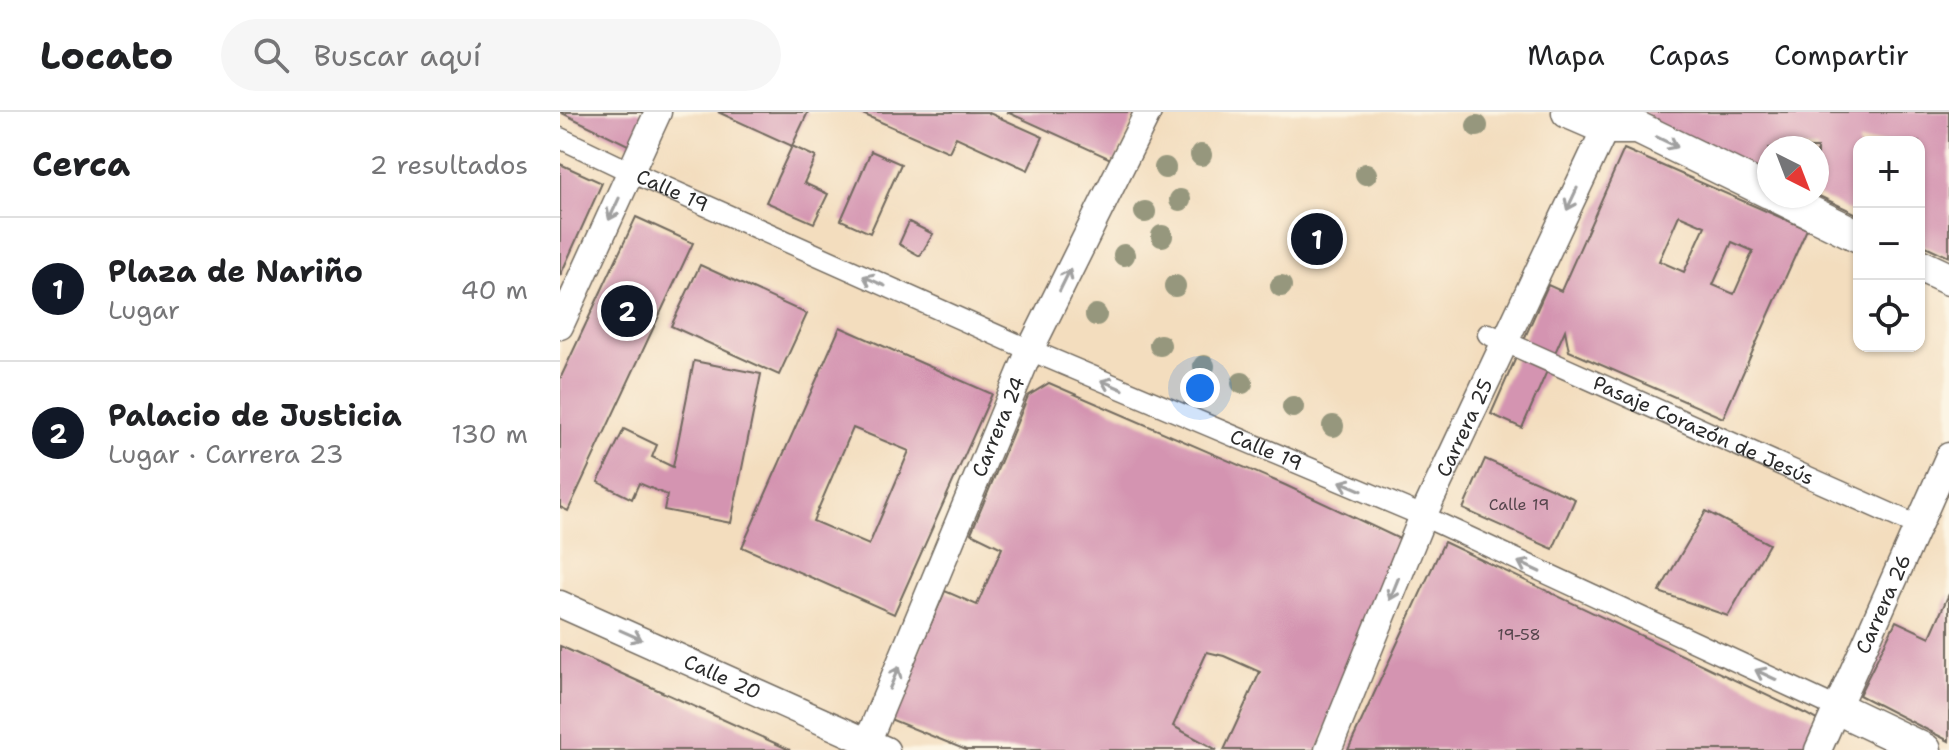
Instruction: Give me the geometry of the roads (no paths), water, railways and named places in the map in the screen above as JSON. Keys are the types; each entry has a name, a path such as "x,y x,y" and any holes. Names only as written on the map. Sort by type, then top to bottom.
{"street":[{"path":"560,326 658,112"},
{"name":"Carrera 24","path":"873,747 1030,350 1148,112"},
{"path":"1568,112 1638,128 1757,186"},
{"name":"Carrera 25","path":"1328,750 1497,338 1609,120"},
{"name":"Calle 19","path":"560,138 1030,350 1423,516 1925,750"},
{"path":"1802,208 1853,233"},
{"path":"1925,268 1949,279"},
{"name":"Pasaje Corazón de Jesús","path":"1497,338 1918,526"},
{"name":"Carrera 26","path":"1818,750 1949,456"},
{"name":"Calle 20","path":"560,604 873,747"}],"place":[{"name":"Plaza de Nariño","path":"1317,239"},
{"name":"Palacio de Justicia","path":"627,311"}]}
